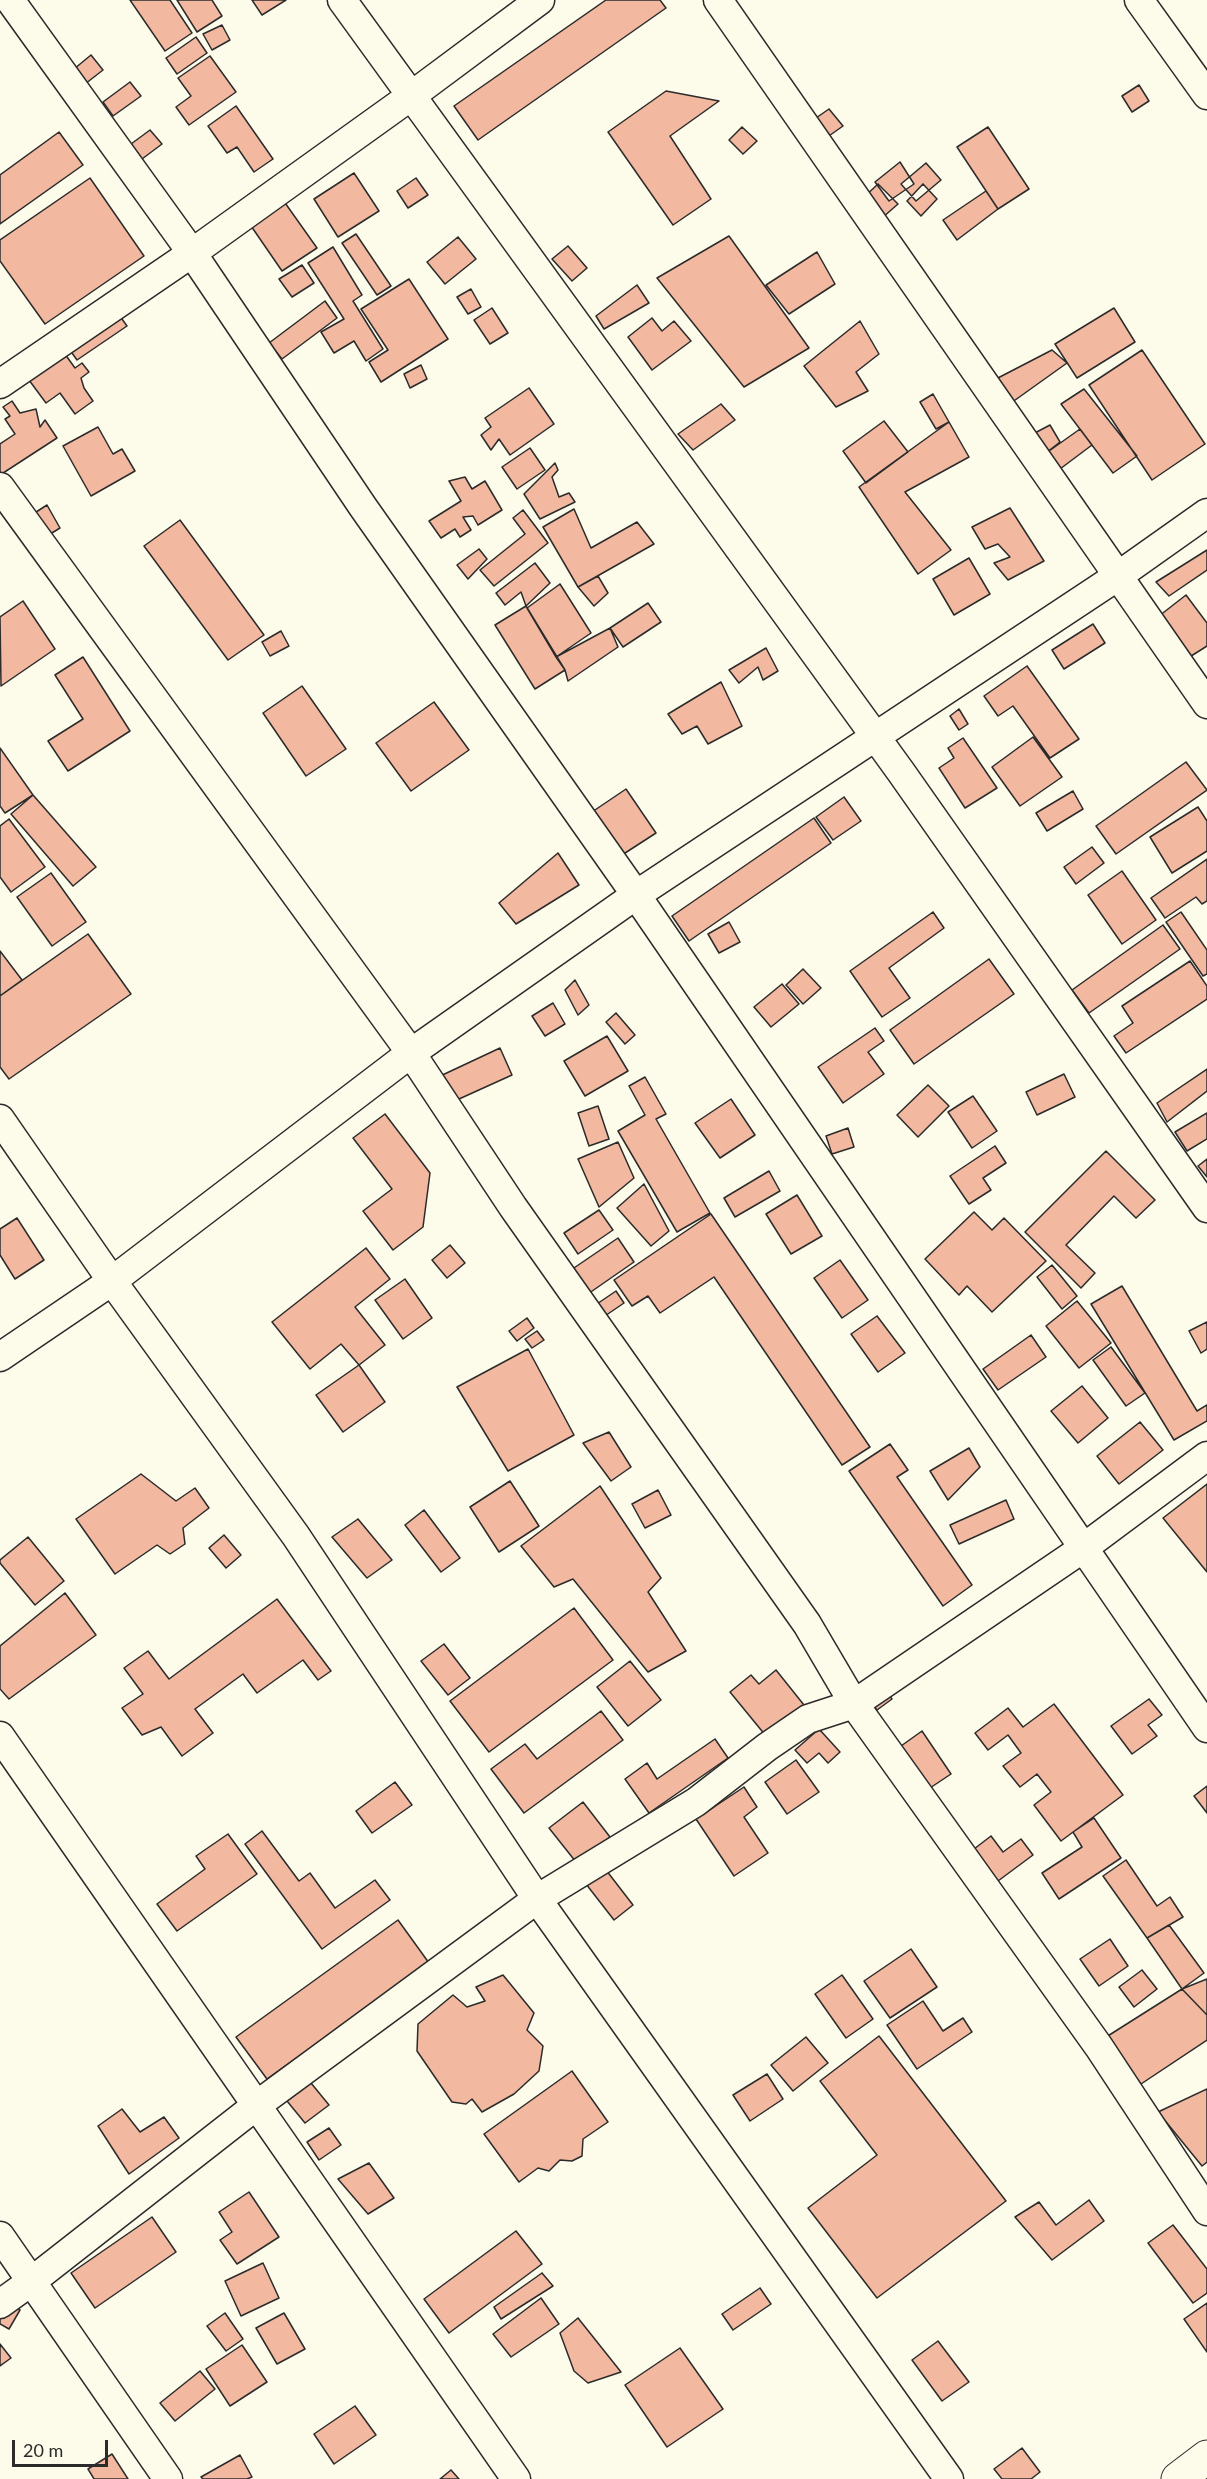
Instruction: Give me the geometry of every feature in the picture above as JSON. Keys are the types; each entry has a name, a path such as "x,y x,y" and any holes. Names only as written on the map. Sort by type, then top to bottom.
{"street":[{"path":"10,0 192,253 363,507 636,895 963,1369 1082,1549 1207,1728"},
{"path":"342,0 876,738 1207,1208"},
{"path":"0,384 192,253 540,0"},
{"path":"718,0 1207,704"},
{"path":"1139,0 1207,95"},
{"path":"0,487 411,1053 513,1207 807,1624 854,1704 1099,2047 1207,2211"},
{"path":"0,1358 112,1281 411,1053 636,895 876,738 1118,576 1207,513"},
{"path":"0,1119 112,1281 296,1536 537,1899 949,2479"},
{"path":"0,2304 257,2105 537,1899 696,1802 767,1747 808,1719 854,1704 1082,1549 1207,1456"},
{"path":"0,1736 516,2479"},
{"path":"0,2236 168,2479"},
{"path":"1178,2479 1207,2457"}],"building":[{"path":"130,0 170,0 192,33 165,51"},
{"path":"177,0 212,0 222,16 197,32"},
{"path":"252,0 286,0 262,15"},
{"path":"606,0 660,0 666,8 478,140 454,106"},
{"path":"222,25 230,40 212,50 203,34"},
{"path":"196,37 207,53 177,74 166,58"},
{"path":"91,55 103,70 85,84 74,69"},
{"path":"210,56 236,92 189,125 176,107 191,96 178,78"},
{"path":"130,82 141,96 113,116 103,102"},
{"path":"1139,85 1149,101 1132,112 1122,96"},
{"path":"666,91 719,101 670,136 711,199 673,225 608,132"},
{"path":"236,106 273,159 254,172 237,147 227,153 208,126"},
{"path":"829,109 843,126 826,138 813,120"},
{"path":"742,127 757,141 743,154 729,140"},
{"path":"988,127 1029,189 998,209 957,147"},
{"path":"150,130 162,144 142,159 131,144"},
{"path":"59,132 83,165 0,224 0,175"},
{"path":"900,162 914,184 889,201 875,182"},
{"path":"926,163 941,180 916,201 901,184"},
{"path":"354,173 379,211 338,237 314,199"},
{"path":"90,178 144,256 45,324 0,261 0,240"},
{"path":"416,178 428,195 408,208 397,191"},
{"path":"878,184 898,204 882,218 863,198"},
{"path":"923,184 937,199 921,216 907,201"},
{"path":"986,191 998,209 957,240 943,220"},
{"path":"283,200 317,248 282,271 249,223"},
{"path":"356,234 391,286 377,295 342,243"},
{"path":"729,236 809,348 744,387 657,278"},
{"path":"458,237 476,259 445,284 427,262"},
{"path":"568,246 587,268 572,281 552,259"},
{"path":"333,247 362,295 353,301 383,349 366,361 354,341 334,353 321,332 344,319 308,263"},
{"path":"817,252 835,284 789,314 766,285"},
{"path":"302,265 314,283 292,297 279,279"},
{"path":"409,279 448,339 381,382 369,362 388,350 361,309"},
{"path":"637,285 649,303 604,329 596,316"},
{"path":"471,289 481,307 468,314 457,297"},
{"path":"325,301 337,318 282,359 269,343"},
{"path":"492,308 508,333 490,344 474,320"},
{"path":"1114,308 1135,342 1077,378 1055,344"},
{"path":"117,312 127,326 77,360 67,346"},
{"path":"652,318 662,331 674,321 691,341 652,370 628,337"},
{"path":"860,321 879,354 856,372 868,391 836,407 804,366"},
{"path":"62,350 75,368 82,363 89,372 81,378 84,388 93,401 75,414 60,393 46,403 26,376"},
{"path":"1052,350 1067,363 1011,403 994,380"},
{"path":"1142,350 1205,444 1152,480 1089,385"},
{"path":"421,365 427,379 410,388 404,374"},
{"path":"529,388 554,424 510,455 499,439 491,450 481,435 491,427 485,418"},
{"path":"1084,389 1137,456 1113,473 1061,404"},
{"path":"933,394 949,422 936,429 920,402"},
{"path":"12,401 20,413 36,409 40,427 45,420 57,438 0,475 0,444 15,434 5,419 10,416 3,407"},
{"path":"721,404 735,420 693,450 678,434"},
{"path":"884,421 908,452 866,483 843,451"},
{"path":"949,422 969,457 905,492 951,550 918,574 859,487"},
{"path":"1050,425 1060,442 1042,456 1031,435"},
{"path":"98,427 113,454 122,449 135,471 91,496 63,446"},
{"path":"1080,429 1092,445 1056,472 1042,456"},
{"path":"530,448 545,470 517,489 502,467"},
{"path":"555,463 558,470 552,477 559,497 569,493 575,502 540,519 524,494"},
{"path":"465,477 472,489 485,481 502,510 478,525 473,516 463,517 471,530 460,537 455,529 441,538 429,521 461,501 449,481"},
{"path":"47,505 60,528 47,536 33,514"},
{"path":"1010,508 1044,561 1008,580 994,563 1010,557 998,544 985,549 972,527"},
{"path":"574,509 591,548 637,522 654,544 578,587 543,527"},
{"path":"523,510 548,543 494,586 480,570 525,534 513,518"},
{"path":"180,520 264,635 228,660 144,546"},
{"path":"479,549 487,559 468,579 457,565"},
{"path":"1207,550 1207,570 1169,596 1156,582"},
{"path":"969,558 990,594 954,615 933,579"},
{"path":"535,563 550,583 526,606 521,592 505,605 496,593"},
{"path":"598,576 608,593 594,606 578,587"},
{"path":"560,584 591,633 556,657 527,608"},
{"path":"1186,595 1207,623 1207,646 1188,658 1159,616"},
{"path":"23,601 55,649 1,686 0,617"},
{"path":"648,603 661,622 623,647 610,628"},
{"path":"526,606 565,670 535,689 495,625"},
{"path":"1093,624 1105,643 1064,669 1052,650"},
{"path":"610,628 618,647 568,681 565,670 556,657"},
{"path":"281,631 289,646 270,656 262,642"},
{"path":"766,648 778,671 763,680 758,667 739,683 729,670"},
{"path":"83,657 130,731 68,771 48,741 83,719 55,675"},
{"path":"1027,666 1079,739 1050,758 1013,706 998,716 984,696"},
{"path":"721,682 742,726 708,744 697,726 682,734 668,714"},
{"path":"302,686 346,749 306,776 263,713"},
{"path":"434,702 469,750 411,791 376,743"},
{"path":"959,709 968,724 959,730 950,716"},
{"path":"1033,737 1062,777 1020,806 992,767"},
{"path":"963,738 997,788 965,808 939,768 954,758 948,748"},
{"path":"0,748 33,795 5,813 0,806"},
{"path":"1186,762 1207,790 1116,854 1096,826"},
{"path":"626,789 656,833 622,855 592,812"},
{"path":"1073,791 1083,809 1047,831 1036,813"},
{"path":"33,795 96,867 73,886 11,814"},
{"path":"844,797 861,821 833,840 816,817"},
{"path":"1198,807 1207,821 1207,851 1172,873 1150,837"},
{"path":"814,818 831,843 689,941 672,916"},
{"path":"9,819 45,867 11,892 0,877 0,826"},
{"path":"1092,847 1104,863 1076,884 1064,867"},
{"path":"558,853 579,885 516,924 499,903"},
{"path":"1207,859 1207,901 1202,904 1196,897 1165,918 1151,898"},
{"path":"1122,871 1156,920 1122,944 1088,895"},
{"path":"51,873 86,922 52,946 17,897"},
{"path":"933,912 944,928 889,968 910,998 882,1017 850,971"},
{"path":"1181,912 1207,950 1207,974 1203,976 1166,922"},
{"path":"729,922 740,942 719,953 708,934"},
{"path":"1163,925 1180,949 1089,1013 1072,990"},
{"path":"88,934 131,994 9,1079 0,1067 0,996"},
{"path":"0,951 22,980 0,996"},
{"path":"989,959 1014,994 914,1064 890,1030"},
{"path":"1190,961 1207,986 1207,999 1126,1053 1114,1036 1133,1023 1122,1006"},
{"path":"803,969 821,988 803,1004 786,985"},
{"path":"575,980 589,1005 578,1015 565,990"},
{"path":"782,984 799,1004 771,1027 754,1007"},
{"path":"553,1003 565,1024 545,1036 532,1016"},
{"path":"616,1013 635,1035 625,1044 606,1022"},
{"path":"875,1028 884,1041 868,1052 884,1074 843,1103 818,1067"},
{"path":"607,1036 628,1071 585,1096 564,1061"},
{"path":"500,1048 512,1075 448,1104 436,1078"},
{"path":"1207,1069 1207,1091 1167,1122 1157,1103"},
{"path":"1064,1074 1075,1097 1037,1115 1026,1092"},
{"path":"645,1077 666,1114 656,1119 710,1213 677,1232 618,1131 645,1115 629,1086"},
{"path":"928,1085 949,1106 918,1137 897,1115"},
{"path":"973,1096 997,1131 972,1148 948,1112"},
{"path":"731,1099 755,1135 720,1158 695,1123"},
{"path":"598,1106 609,1139 589,1146 578,1113"},
{"path":"1207,1113 1207,1139 1187,1151 1175,1132"},
{"path":"385,1114 430,1173 423,1227 393,1250 363,1211 392,1189 353,1138"},
{"path":"848,1128 854,1147 832,1154 826,1136"},
{"path":"618,1142 634,1178 599,1207 578,1159"},
{"path":"995,1146 1006,1163 983,1178 991,1190 969,1204 950,1176"},
{"path":"1106,1151 1155,1200 1136,1218 1114,1196 1066,1245 1095,1273 1081,1288 1025,1232"},
{"path":"1207,1159 1207,1177 1198,1166"},
{"path":"769,1171 780,1191 735,1217 724,1198"},
{"path":"644,1184 669,1231 651,1246 617,1208"},
{"path":"797,1195 822,1236 791,1254 766,1214"},
{"path":"599,1210 613,1230 578,1254 564,1233"},
{"path":"974,1212 992,1230 1004,1218 1046,1261 992,1312 967,1286 959,1295 925,1259"},
{"path":"711,1214 870,1447 842,1465 714,1277 660,1313 648,1296 632,1306 614,1280"},
{"path":"17,1218 44,1260 15,1279 0,1255 0,1229"},
{"path":"618,1238 634,1262 585,1296 568,1272"},
{"path":"450,1245 465,1263 447,1278 432,1260"},
{"path":"366,1248 390,1279 355,1307 385,1345 359,1365 341,1344 310,1369 272,1322"},
{"path":"840,1260 868,1300 842,1318 814,1278"},
{"path":"1052,1265 1077,1296 1062,1309 1037,1277"},
{"path":"405,1279 432,1318 403,1339 375,1300"},
{"path":"1122,1286 1197,1411 1207,1405 1207,1421 1174,1440 1091,1304"},
{"path":"616,1291 624,1303 599,1320 591,1308"},
{"path":"1077,1301 1111,1343 1079,1368 1046,1326"},
{"path":"877,1316 905,1353 878,1372 851,1334"},
{"path":"527,1318 534,1328 517,1341 509,1331"},
{"path":"1207,1322 1207,1349 1201,1353 1189,1331"},
{"path":"537,1331 544,1340 532,1348 525,1339"},
{"path":"1031,1335 1046,1357 998,1390 983,1369"},
{"path":"1111,1347 1145,1393 1126,1406 1093,1360"},
{"path":"528,1349 574,1435 508,1471 457,1387"},
{"path":"359,1365 385,1402 343,1432 316,1395"},
{"path":"1082,1386 1108,1418 1078,1443 1051,1411"},
{"path":"1140,1422 1163,1450 1119,1484 1097,1456"},
{"path":"609,1432 631,1467 611,1481 583,1443"},
{"path":"890,1444 908,1470 897,1477 972,1585 943,1606 849,1471"},
{"path":"969,1448 980,1467 948,1500 930,1471"},
{"path":"141,1474 176,1501 195,1488 209,1508 183,1528 185,1544 170,1554 157,1545 115,1574 76,1519"},
{"path":"510,1481 539,1526 499,1552 470,1507"},
{"path":"1207,1484 1207,1572 1163,1518"},
{"path":"600,1486 661,1578 648,1592 686,1651 648,1672 573,1579 554,1587 521,1546"},
{"path":"658,1490 671,1515 645,1528 632,1504"},
{"path":"1006,1500 1014,1519 959,1544 950,1525"},
{"path":"424,1510 460,1558 441,1572 405,1525"},
{"path":"358,1519 392,1560 367,1578 332,1537"},
{"path":"224,1535 241,1555 226,1568 209,1548"},
{"path":"28,1537 64,1581 35,1605 0,1563 0,1560"},
{"path":"65,1593 96,1635 9,1699 0,1689 0,1646"},
{"path":"277,1599 331,1671 318,1680 303,1660 257,1693 243,1674 195,1709 213,1733 182,1756 161,1727 142,1735 122,1708 143,1694 124,1668 148,1651 169,1679"},
{"path":"574,1608 613,1660 489,1752 450,1701"},
{"path":"444,1644 470,1678 448,1695 421,1661"},
{"path":"630,1661 661,1700 628,1726 597,1687"},
{"path":"776,1670 804,1705 766,1736 730,1692 751,1675 759,1684"},
{"path":"883,1687 892,1699 877,1710 868,1699"},
{"path":"1149,1699 1162,1715 1148,1725 1157,1736 1132,1754 1111,1726"},
{"path":"1054,1704 1123,1795 1061,1841 1034,1805 1051,1792 1037,1774 1020,1787 1003,1766 1021,1753 1008,1735 988,1750 975,1733 1008,1708 1023,1727"},
{"path":"601,1711 623,1740 524,1813 491,1769 525,1744 537,1759"},
{"path":"819,1729 840,1752 828,1763 819,1753 807,1763 795,1750"},
{"path":"922,1731 951,1774 930,1788 901,1746"},
{"path":"715,1739 728,1758 649,1813 625,1779 647,1763 657,1779"},
{"path":"796,1760 819,1792 787,1814 765,1782"},
{"path":"395,1782 412,1805 372,1833 356,1811"},
{"path":"1207,1786 1207,1813 1194,1796"},
{"path":"744,1787 757,1807 744,1817 768,1853 734,1876 696,1819"},
{"path":"583,1802 610,1837 576,1862 549,1828"},
{"path":"1094,1818 1121,1858 1059,1899 1042,1873 1082,1847 1073,1832"},
{"path":"262,1831 299,1881 310,1873 335,1908 375,1880 390,1900 322,1949 245,1844"},
{"path":"228,1834 257,1874 177,1931 157,1904 205,1869 196,1856"},
{"path":"991,1836 1003,1852 1021,1839 1033,1855 998,1881 974,1849"},
{"path":"1126,1860 1157,1906 1170,1897 1183,1917 1147,1938 1103,1876"},
{"path":"606,1870 633,1905 614,1920 586,1884"},
{"path":"398,1920 429,1963 267,2079 236,2037"},
{"path":"1169,1925 1204,1973 1182,1989 1147,1938"},
{"path":"1110,1939 1128,1966 1099,1986 1080,1959"},
{"path":"911,1949 937,1987 890,2018 864,1981"},
{"path":"1142,1970 1157,1989 1134,2007 1119,1987"},
{"path":"503,1975 534,2013 527,2030 543,2046 539,2071 514,2094 482,2112 472,2099 466,2104 452,2102 417,2051 418,2024 453,1995 467,2007 485,2001 476,1987"},
{"path":"842,1975 873,2019 846,2038 815,1994"},
{"path":"1207,1979 1207,2015 1182,1989"},
{"path":"1182,1989 1207,2015 1207,2040 1141,2084 1103,2039"},
{"path":"923,2001 943,2031 963,2018 972,2032 917,2069 887,2025"},
{"path":"879,2036 1006,2201 877,2298 808,2208 877,2155 820,2081"},
{"path":"806,2037 828,2063 793,2091 771,2065"},
{"path":"572,2071 608,2122 583,2139 582,2156 572,2161 560,2160 549,2171 538,2168 519,2182 484,2134"},
{"path":"767,2074 783,2099 750,2121 733,2095"},
{"path":"311,2083 329,2105 305,2123 287,2101"},
{"path":"1207,2089 1207,2162 1202,2166 1158,2112"},
{"path":"122,2109 140,2132 164,2117 179,2138 129,2174 98,2126"},
{"path":"329,2128 341,2145 319,2160 307,2142"},
{"path":"369,2163 394,2198 368,2214 338,2179"},
{"path":"249,2192 279,2237 237,2264 220,2240 232,2232 219,2212"},
{"path":"1089,2200 1104,2221 1052,2260 1015,2217 1039,2202 1056,2225"},
{"path":"152,2217 176,2252 95,2308 71,2273"},
{"path":"1173,2225 1207,2269 1207,2293 1193,2303 1148,2243"},
{"path":"516,2231 542,2264 449,2333 424,2299"},
{"path":"263,2263 279,2298 241,2316 225,2281"},
{"path":"542,2273 553,2286 501,2319 494,2307"},
{"path":"760,2288 771,2304 733,2330 722,2314"},
{"path":"541,2298 559,2324 511,2357 493,2334"},
{"path":"9,2303 20,2310 9,2329 0,2324 0,2310"},
{"path":"1207,2303 1207,2352 1184,2319"},
{"path":"225,2313 243,2339 226,2351 207,2326"},
{"path":"284,2313 305,2349 277,2364 256,2328"},
{"path":"578,2318 621,2372 588,2383 574,2371 560,2333"},
{"path":"938,2341 969,2382 942,2401 912,2360"},
{"path":"0,2344 11,2358 0,2366"},
{"path":"242,2345 267,2382 230,2406 206,2369"},
{"path":"680,2348 723,2409 667,2447 625,2385"},
{"path":"200,2371 215,2389 175,2421 160,2403"},
{"path":"355,2406 376,2435 334,2464 314,2434"},
{"path":"1022,2448 1040,2472 1031,2479 1002,2479 994,2469"},
{"path":"112,2454 128,2479 94,2479 88,2469"},
{"path":"240,2455 252,2477 203,2479 201,2477"},
{"path":"451,2470 459,2479 440,2479"}]}
